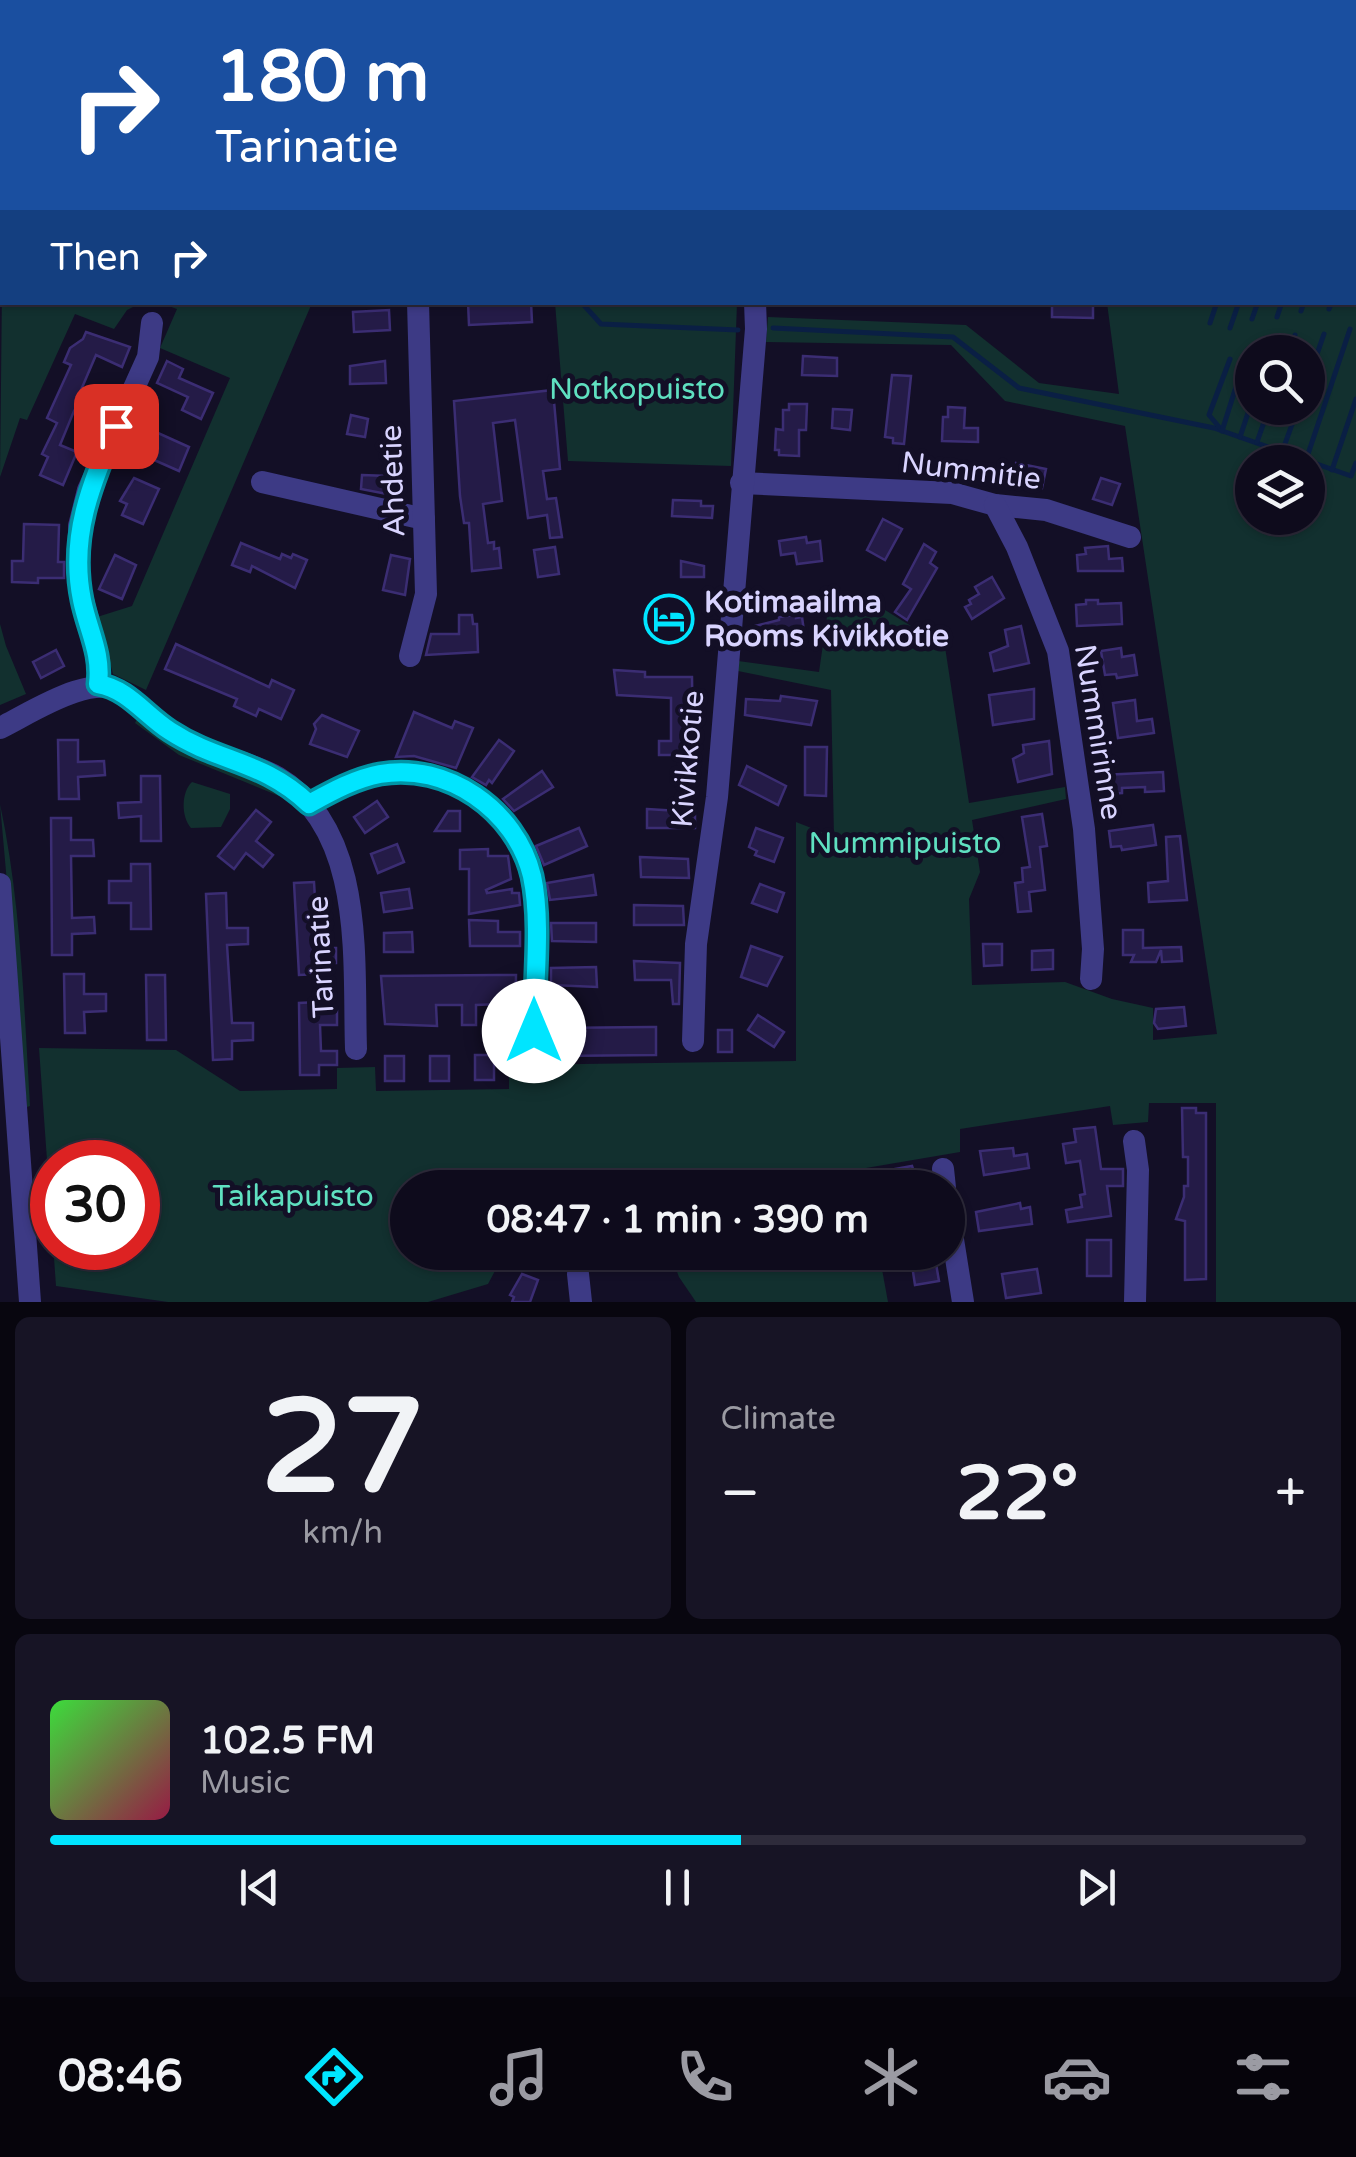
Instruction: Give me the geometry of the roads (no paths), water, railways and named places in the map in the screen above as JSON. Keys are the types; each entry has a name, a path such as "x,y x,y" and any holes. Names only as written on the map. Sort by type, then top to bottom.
{"street":[{"name":"Ahdetie","path":"410,656 426,594 418,305"},
{"name":"Kivikkotie","path":"693,1041 696,944 717,797 755,305"},
{"path":"0,728 98,684 99,660 79,585 79,526 88,490 148,356 152,324"},
{"path":"262,482 424,519"},
{"name":"Nummitie","path":"741,483 952,493 995,505 1046,510 1130,537"},
{"name":"Nummirinne","path":"995,505 1017,548 1058,651 1084,829 1094,949 1091,979"},
{"name":"Tarinatie","path":"98,684 122,692 188,742 273,776 309,804 332,843 350,896 356,1050"},
{"path":"309,804 368,777 414,773 465,789 502,819 521,848 532,878 534,1031 527,1045"},
{"path":"0,884 30,1302"},
{"path":"1134,1141 1138,1170 1136,1302"},
{"path":"958,1270 963,1302"},
{"path":"578,1274 581,1302"}],"waterway":[{"path":"584,305 601,324 738,330"},
{"path":"1210,323 1216,305"},
{"path":"1230,328 1238,305"},
{"path":"1252,319 1257,305"},
{"path":"1277,317 1281,305"},
{"path":"1301,311 1303,305"},
{"path":"1329,309 1331,305"},
{"path":"773,328 953,337 1019,388 1214,428 1351,476 1356,463"},
{"path":"1311,445 1350,329"},
{"path":"1220,428 1209,415 1230,359"},
{"path":"1222,431 1235,390"},
{"path":"1332,470 1356,399"},
{"path":"1240,437 1244,425"},
{"path":"1257,442 1263,425"},
{"path":"1285,445 1292,425"}],"place":[{"name":"Kotimaailma Rooms Kivikkotie","path":"669,619"}],"park label":[{"name":"Notkopuisto","path":"637,389"},
{"name":"Nummipuisto","path":"905,843"},
{"name":"Taikapuisto","path":"293,1196"}]}
